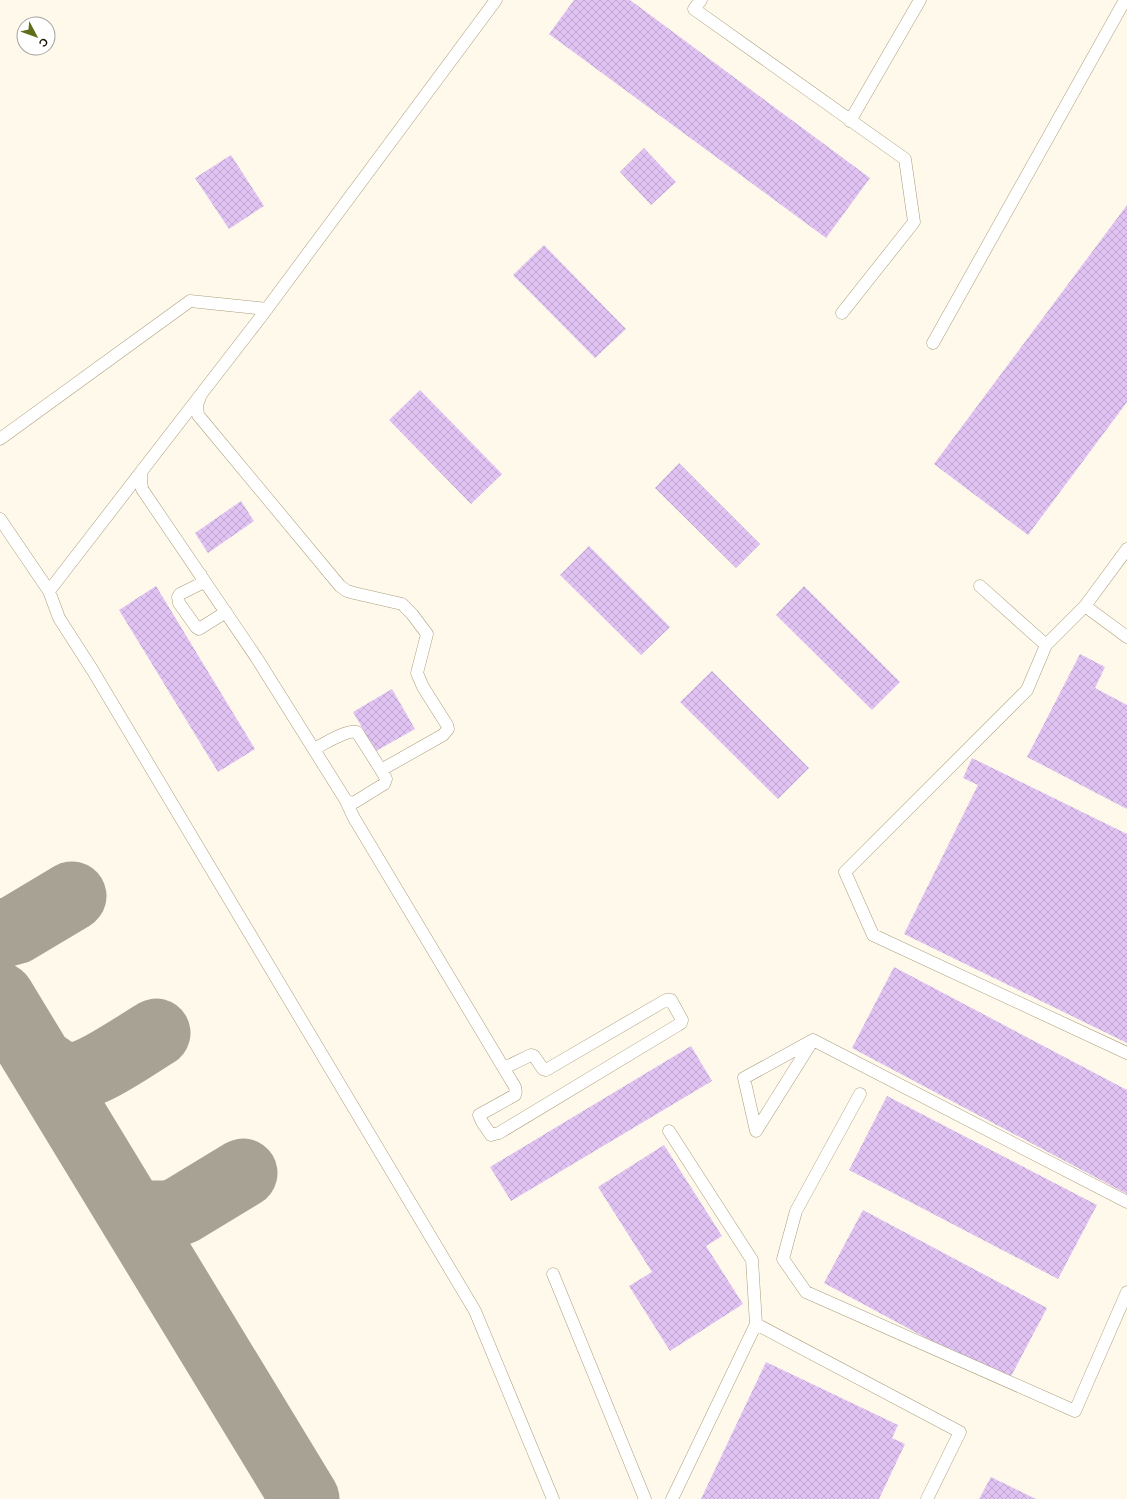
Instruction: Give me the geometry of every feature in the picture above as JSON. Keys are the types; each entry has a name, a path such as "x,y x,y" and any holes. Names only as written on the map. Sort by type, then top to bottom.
{"lane":[{"path":"49,591 267,309 496,0"},
{"path":"701,0 694,9 905,159 914,222 842,313"},
{"path":"850,121 920,0"},
{"path":"933,343 1125,0"},
{"path":"0,439 190,301 267,309"},
{"path":"200,396 197,405 198,415 340,586 347,591 402,604 412,614 427,634 417,673 420,681 448,728 443,735 381,770"},
{"path":"142,470 142,488 256,657 314,749 345,799 354,818 504,1068 516,1087 515,1095 479,1115 491,1135 499,1133 672,1029 681,1023 682,1020 671,1000 666,1000 546,1070 543,1069 531,1054 504,1068"},
{"path":"0,519 49,591 59,618 93,671 475,1311 552,1499"},
{"path":"1127,549 1085,606 1046,645 1027,690 845,872 872,935 1127,1053"},
{"path":"201,575 202,581 200,584 180,594 178,597 180,603 197,629 204,627 226,612"},
{"path":"980,586 1046,645"},
{"path":"1085,606 1127,637"},
{"path":"314,749 348,733 354,732 360,736 386,779 380,787 355,802 349,803 345,799"},
{"path":"813,1040 792,1072 756,1131 744,1078 813,1040"},
{"path":"813,1040 1127,1202"},
{"path":"860,1094 796,1211 794,1218 783,1259 806,1292 1075,1411 1127,1292"},
{"path":"669,1131 752,1260 756,1324 672,1499"},
{"path":"554,1274 646,1499"},
{"path":"756,1324 960,1432 927,1499"}],"building":[{"path":"574,0 630,0 870,178 826,238 549,34"},
{"path":"644,148 676,182 651,205 620,172"},
{"path":"231,155 264,206 229,229 195,178"},
{"path":"1127,205 1127,402 1028,535 934,464"},
{"path":"544,245 626,329 595,358 513,275"},
{"path":"420,390 502,474 471,504 389,420"},
{"path":"679,463 760,544 736,568 655,488"},
{"path":"241,501 254,521 208,553 195,533"},
{"path":"589,546 670,627 641,655 560,575"},
{"path":"156,586 255,749 218,772 119,610"},
{"path":"804,586 900,682 872,710 776,615"},
{"path":"1080,654 1105,667 1095,688 1127,705 1127,809 1027,757"},
{"path":"712,671 809,768 778,799 680,702"},
{"path":"392,689 415,729 376,751 353,712"},
{"path":"972,758 1127,834 1127,1043 904,934 978,785 963,778"},
{"path":"894,967 1127,1090 1127,1194 852,1048"},
{"path":"691,1046 712,1081 511,1201 490,1167"},
{"path":"887,1096 1097,1205 1058,1279 849,1170"},
{"path":"664,1145 722,1236 706,1246 743,1304 670,1351 629,1286 652,1272 598,1187"},
{"path":"863,1210 1047,1308 1008,1382 824,1283"},
{"path":"766,1362 898,1425 892,1438 905,1444 879,1499 701,1499"},
{"path":"991,1477 1036,1499 979,1499"}],"taxiway":[{"path":"0,934 15,930 72,896"},
{"path":"0,997 305,1499"},
{"path":"39,1061 54,1072 63,1076 72,1077 81,1075 103,1065 156,1033"},
{"path":"130,1211 150,1215 170,1215 182,1210 243,1173"}]}
